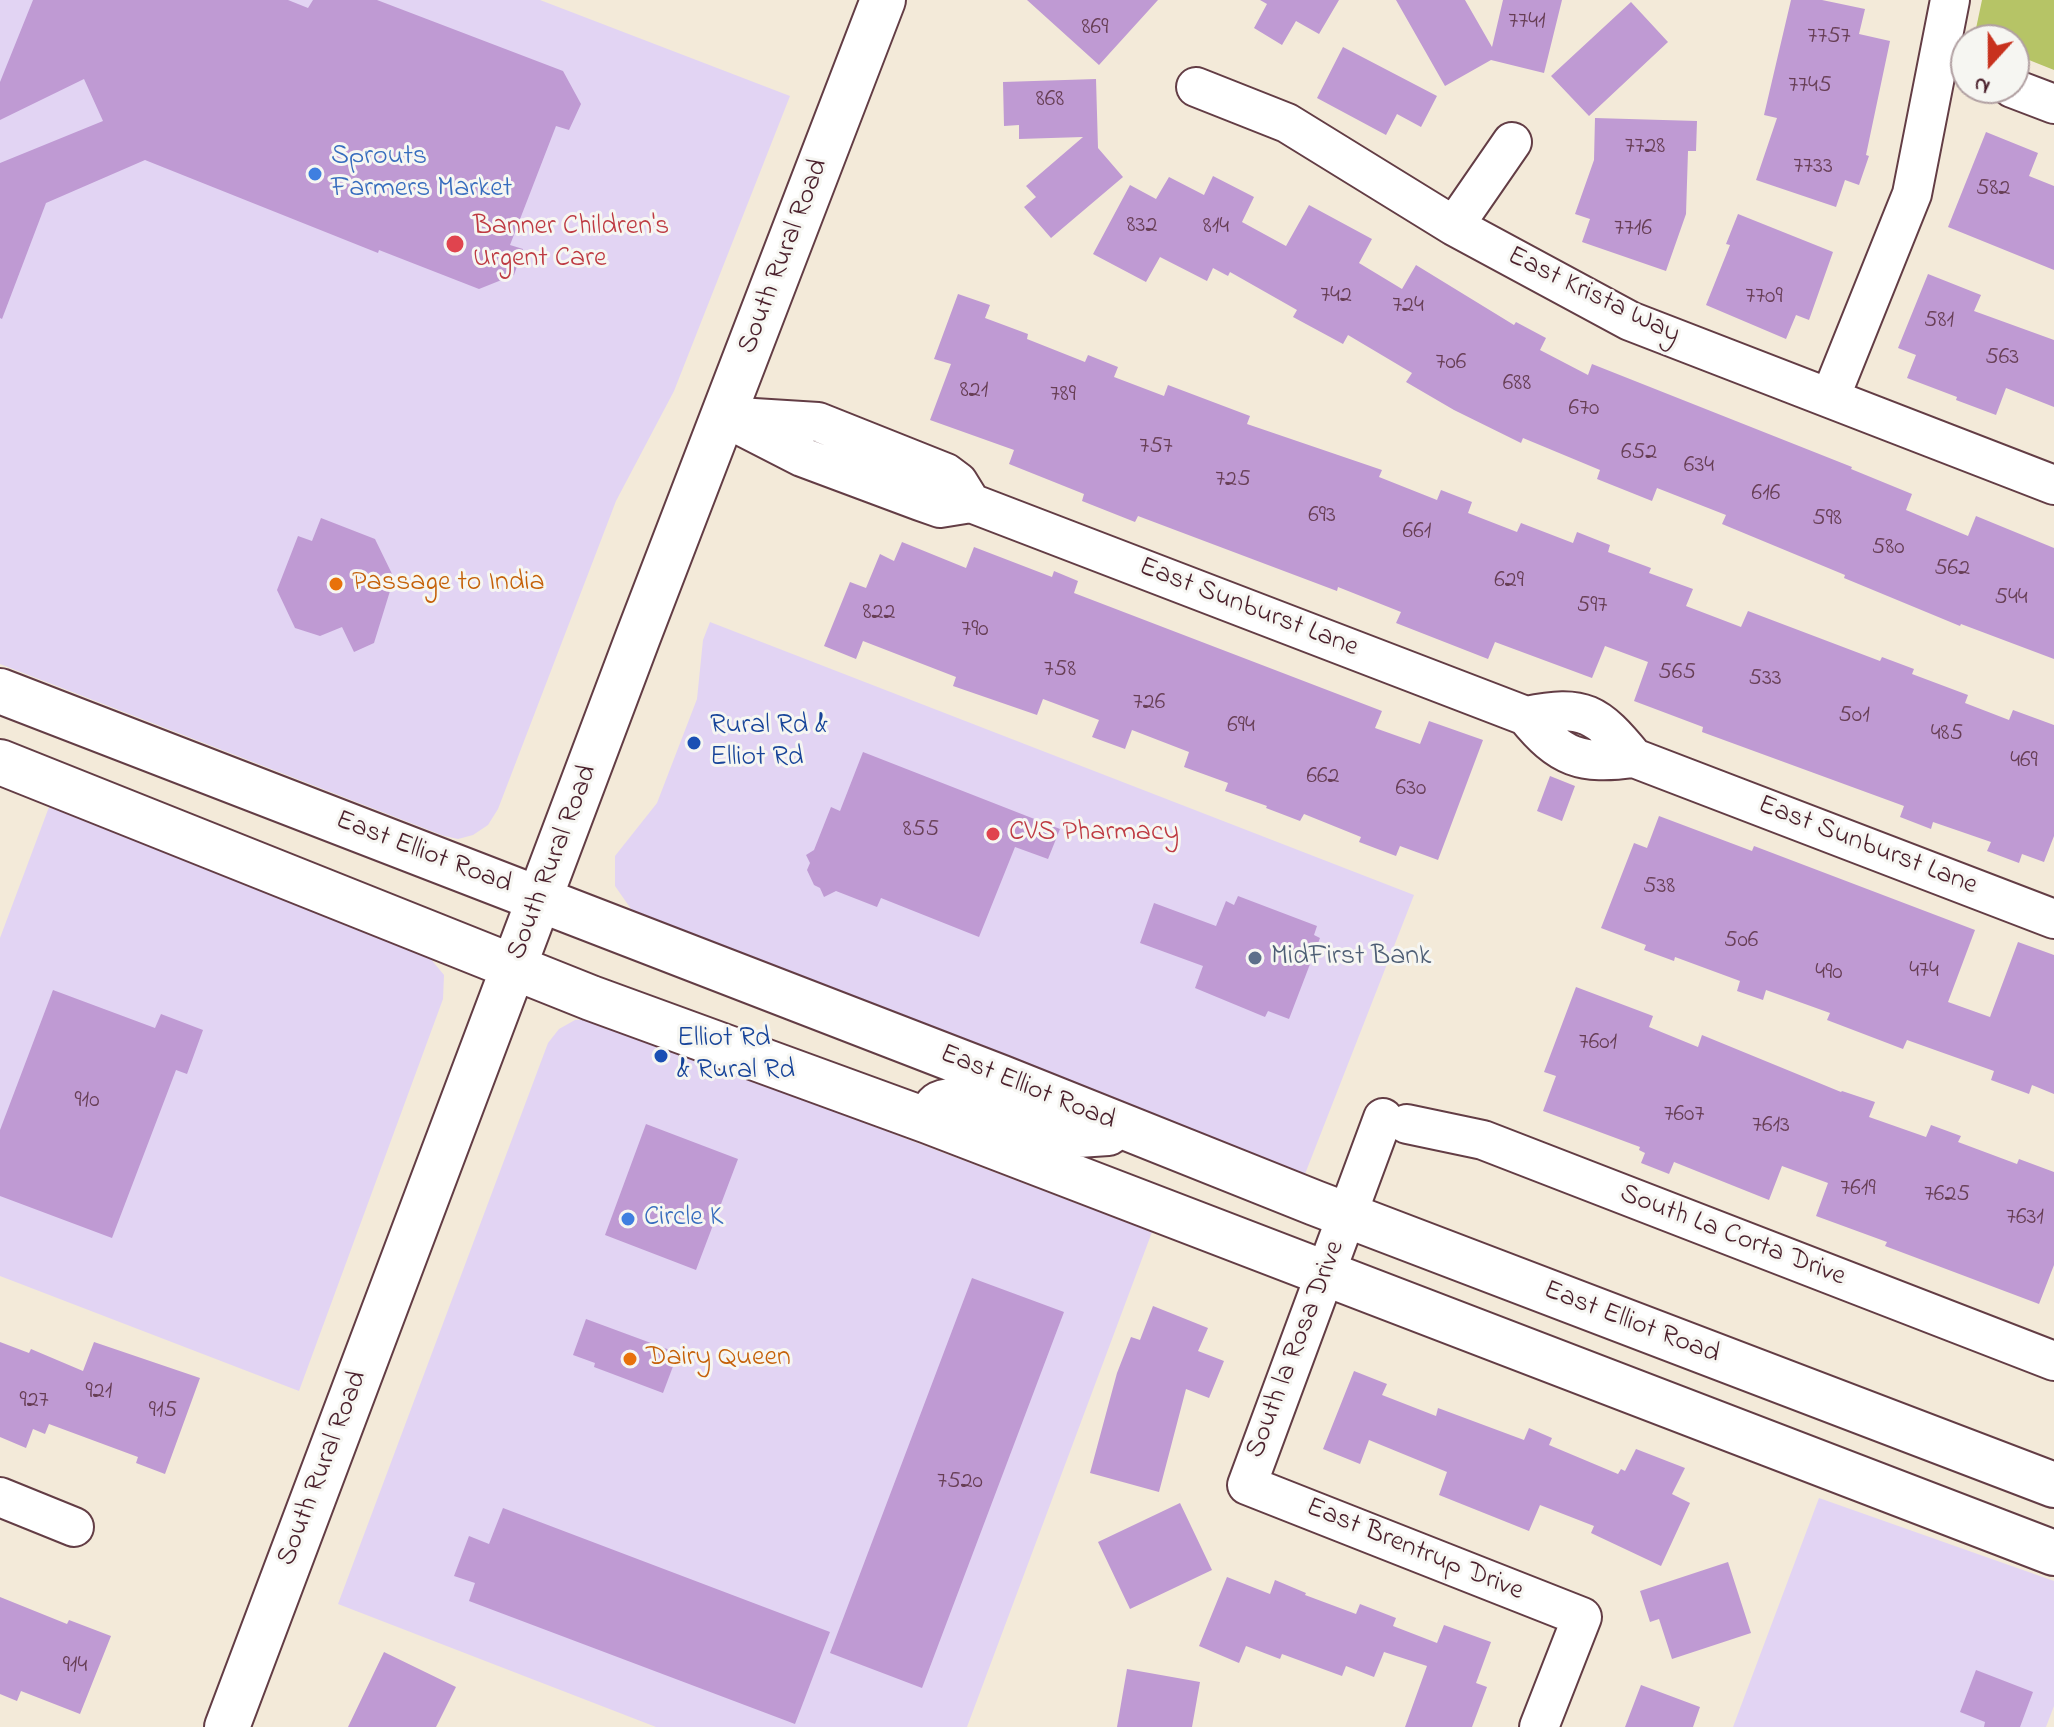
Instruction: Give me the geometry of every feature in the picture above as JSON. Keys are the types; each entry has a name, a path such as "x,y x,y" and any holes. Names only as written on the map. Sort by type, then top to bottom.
{"main road":[{"name":"South Rural Road","path":"227,1727 883,0"},
{"name":"East Elliot Road","path":"0,691 1348,1216 2054,1485"},
{"path":"0,762 591,998 928,1121 2054,1553"},
{"path":"928,1121 935,1105 943,1100 977,1105 1063,1136 1135,1132"}],"street":[{"path":"1950,0 1951,24"},
{"path":"1830,398 1912,194 1950,71"},
{"name":"East Krista Way","path":"1196,87 1287,123 1454,226 1630,321 2054,485"},
{"path":"2030,95 2054,104"},
{"path":"1454,226 1512,142"},
{"name":"East Sunburst Lane","path":"724,417 818,422 946,473 958,482 971,503 1526,716 1546,741 1573,757 1602,762 1634,758 2054,919"},
{"name":"South la Rosa Drive","path":"1247,1485 1348,1216 1395,1121"},
{"name":"South La Corta Drive","path":"1395,1121 1483,1140 2054,1361"},
{"name":"East Brentrup Drive","path":"1247,1485 1582,1617 1539,1727"},
{"path":"0,1497 74,1527"}],"shaded area":[{"path":"0,0 540,0 790,96 674,391 616,501 498,809 488,825 473,835 458,839 444,836 0,664"},
{"path":"710,622 1414,895 1305,1174 649,919 631,909 615,886 615,856 657,803 697,699 703,640"},
{"path":"49,807 421,953 430,958 444,975 443,999 299,1391 0,1276 0,938"},
{"path":"591,1019 1152,1232 967,1727 656,1727 338,1604 548,1043 559,1029 575,1020"},
{"path":"1819,1498 2054,1581 2054,1706 2046,1727 1733,1727"}],"green space":[{"path":"1982,0 2054,0 2054,70 2030,60 2030,24 1977,24"}],"building":[{"path":"33,0 288,0 308,8 313,0 377,0 563,71 581,104 569,130 556,126 510,245 523,249 514,275 479,289 379,250 378,253 145,160 46,203 2,319 0,163 103,121 84,79 0,120 0,82"},
{"path":"1027,0 1158,0 1099,65"},
{"path":"1260,0 1339,0 1319,34 1296,21 1282,45 1254,28 1267,4"},
{"path":"1396,0 1465,0 1492,47 1503,0 1562,0 1544,73 1491,60 1445,86"},
{"path":"1791,0 1822,0 1865,9 1859,34 1890,41 1866,155 1869,156 1859,185 1845,180 1836,207 1756,180 1777,118 1764,115"},
{"path":"1631,2 1668,42 1589,116 1551,76"},
{"path":"1343,47 1437,96 1421,127 1397,114 1386,135 1317,98"},
{"path":"1096,79 1098,148 1123,177 1051,238 1024,207 1036,197 1026,186 1083,137 1019,139 1019,125 1004,126 1003,82"},
{"path":"1595,118 1697,121 1696,151 1688,151 1686,214 1666,271 1582,242 1590,219 1575,214 1594,160"},
{"path":"1986,132 2038,153 2029,176 2054,186 2054,270 1948,227"},
{"path":"1213,176 1254,197 1242,222 1286,246 1309,205 1372,239 1359,263 1402,289 1416,265 1514,325 1516,322 1546,338 1540,350 1588,375 1592,364 1852,467 1912,494 1906,510 1968,536 1976,516 2054,548 2054,659 1960,626 1844,578 1845,575 1722,524 1726,515 1657,488 1652,501 1597,479 1600,470 1523,438 1521,443 1454,410 1406,382 1412,373 1348,335 1343,344 1293,317 1297,310 1230,272 1228,276 1213,268 1207,281 1160,257 1146,282 1093,254 1130,185 1156,199 1169,177 1204,195"},
{"path":"1738,214 1833,252 1809,320 1796,315 1786,339 1706,305 1730,245 1726,244"},
{"path":"1928,274 1981,295 1974,311 2054,340 2054,407 2006,388 1996,415 1907,378 1916,355 1898,348"},
{"path":"958,294 990,305 985,318 1028,334 1027,339 1085,362 1088,355 1118,367 1114,377 1164,396 1168,385 1250,416 1247,424 1382,470 1379,477 1437,500 1441,490 1472,502 1468,513 1517,532 1521,523 1573,543 1577,532 1610,545 1608,552 1651,568 1649,573 1693,589 1686,606 1741,627 1748,611 1880,661 1882,657 1914,669 1912,674 1968,695 1965,703 2009,720 2013,710 2054,725 2054,836 2044,862 2022,854 2019,863 1987,851 1991,842 1933,822 1931,829 1900,817 1904,806 1702,732 1703,727 1634,701 1648,662 1605,646 1592,678 1495,642 1488,659 1396,623 1401,612 1138,516 1135,522 1082,501 1084,494 1009,464 1014,450 930,420 951,364 934,359"},
{"name":"Passage to India","path":"321,518 375,539 394,578 374,643 354,652 342,627 320,636 295,628 277,590 298,536 312,541"},
{"path":"902,542 966,568 974,547 1052,577 1054,571 1078,581 1074,593 1382,711 1375,728 1420,744 1429,721 1483,740 1438,860 1400,846 1396,856 1359,842 1361,837 1304,814 1300,821 1225,791 1228,783 1184,767 1189,752 1132,730 1125,749 1092,737 1099,720 1043,699 1037,715 953,686 956,677 863,641 856,659 824,646 850,582 866,588 880,554 894,561"},
{"name":"CVS Pharmacy","path":"863,752 1060,829 1048,859 1015,847 979,937 881,898 877,907 836,891 824,897 820,888 814,885 807,870 810,863 806,855 814,850 831,807 840,811"},
{"path":"1550,776 1575,786 1562,821 1537,811"},
{"path":"1659,816 1752,851 1754,846 1975,930 1948,1002 1990,1017 2018,942 2054,955 2054,1094 2032,1085 2029,1094 1991,1080 1994,1071 1907,1040 1903,1049 1827,1020 1830,1013 1766,990 1763,1000 1737,991 1740,981 1675,957 1674,961 1644,950 1646,945 1601,928 1634,843 1647,848"},
{"name":"MidFirst Bank","path":"1238,896 1317,926 1314,935 1320,938 1289,1019 1268,1011 1265,1017 1195,988 1203,966 1140,943 1154,903 1216,926 1226,901 1234,905"},
{"path":"1576,987 1653,1016 1649,1027 1698,1047 1702,1035 1841,1092 1875,1102 1869,1117 1926,1137 1931,1125 1961,1136 1958,1142 2017,1164 2019,1159 2054,1172 2054,1265 2039,1304 1885,1246 1887,1242 1816,1216 1828,1183 1782,1166 1769,1200 1674,1162 1669,1174 1641,1163 1645,1153 1639,1150 1640,1147 1543,1111 1556,1076 1544,1072"},
{"path":"53,990 155,1028 161,1014 203,1030 187,1074 176,1070 112,1238 0,1196 0,1130"},
{"path":"646,1124 738,1159 696,1270 605,1235"},
{"path":"972,1278 1064,1312 922,1688 830,1653"},
{"path":"1153,1306 1208,1328 1198,1351 1224,1361 1209,1398 1186,1389 1159,1492 1090,1473 1117,1373 1131,1337 1140,1340"},
{"name":"Dairy Queen","path":"586,1319 678,1353 663,1393 594,1367 595,1363 573,1355"},
{"path":"0,1342 29,1353 31,1349 83,1371 94,1342 200,1378 165,1474 136,1463 138,1457 49,1424 45,1434 33,1429 26,1448 0,1437"},
{"path":"1354,1371 1387,1384 1382,1395 1436,1416 1438,1408 1524,1440 1529,1428 1552,1438 1549,1445 1618,1474 1621,1469 1625,1471 1636,1449 1685,1468 1672,1494 1690,1503 1661,1566 1591,1533 1594,1526 1540,1505 1529,1531 1439,1495 1447,1472 1369,1440 1360,1464 1323,1449"},
{"path":"1180,1503 1212,1570 1130,1609 1098,1542"},
{"path":"503,1508 830,1632 795,1724 469,1601 475,1583 454,1576 469,1536 489,1544"},
{"path":"1728,1562 1751,1633 1672,1659 1659,1619 1650,1622 1640,1591"},
{"path":"1227,1577 1270,1594 1275,1580 1356,1614 1360,1604 1396,1618 1393,1626 1437,1643 1444,1625 1491,1642 1476,1683 1487,1687 1472,1727 1405,1727 1427,1666 1384,1652 1374,1677 1346,1666 1342,1676 1282,1654 1280,1659 1246,1646 1239,1663 1199,1646"},
{"path":"0,1597 67,1624 69,1620 111,1636 80,1714 21,1691 17,1701 0,1694"},
{"path":"384,1652 456,1687 436,1727 348,1727"},
{"path":"1127,1669 1200,1682 1192,1727 1117,1727"},
{"path":"1976,1670 2033,1692 2020,1727 1984,1727 1985,1722 1960,1712"},
{"path":"1641,1685 1700,1707 1693,1727 1625,1727"}],"place":[{"name":"Sprouts Farmers Market","path":"315,174"},
{"name":"Banner Children's Urgent Care","path":"455,244"},
{"name":"Passage to India","path":"336,584"},
{"name":"Rural Rd & Elliot Rd","path":"694,743"},
{"name":"CVS Pharmacy","path":"993,834"},
{"name":"MidFirst Bank","path":"1255,958"},
{"name":"Elliot Rd & Rural Rd","path":"661,1056"},
{"name":"Circle K","path":"628,1219"},
{"name":"Dairy Queen","path":"630,1359"}]}
